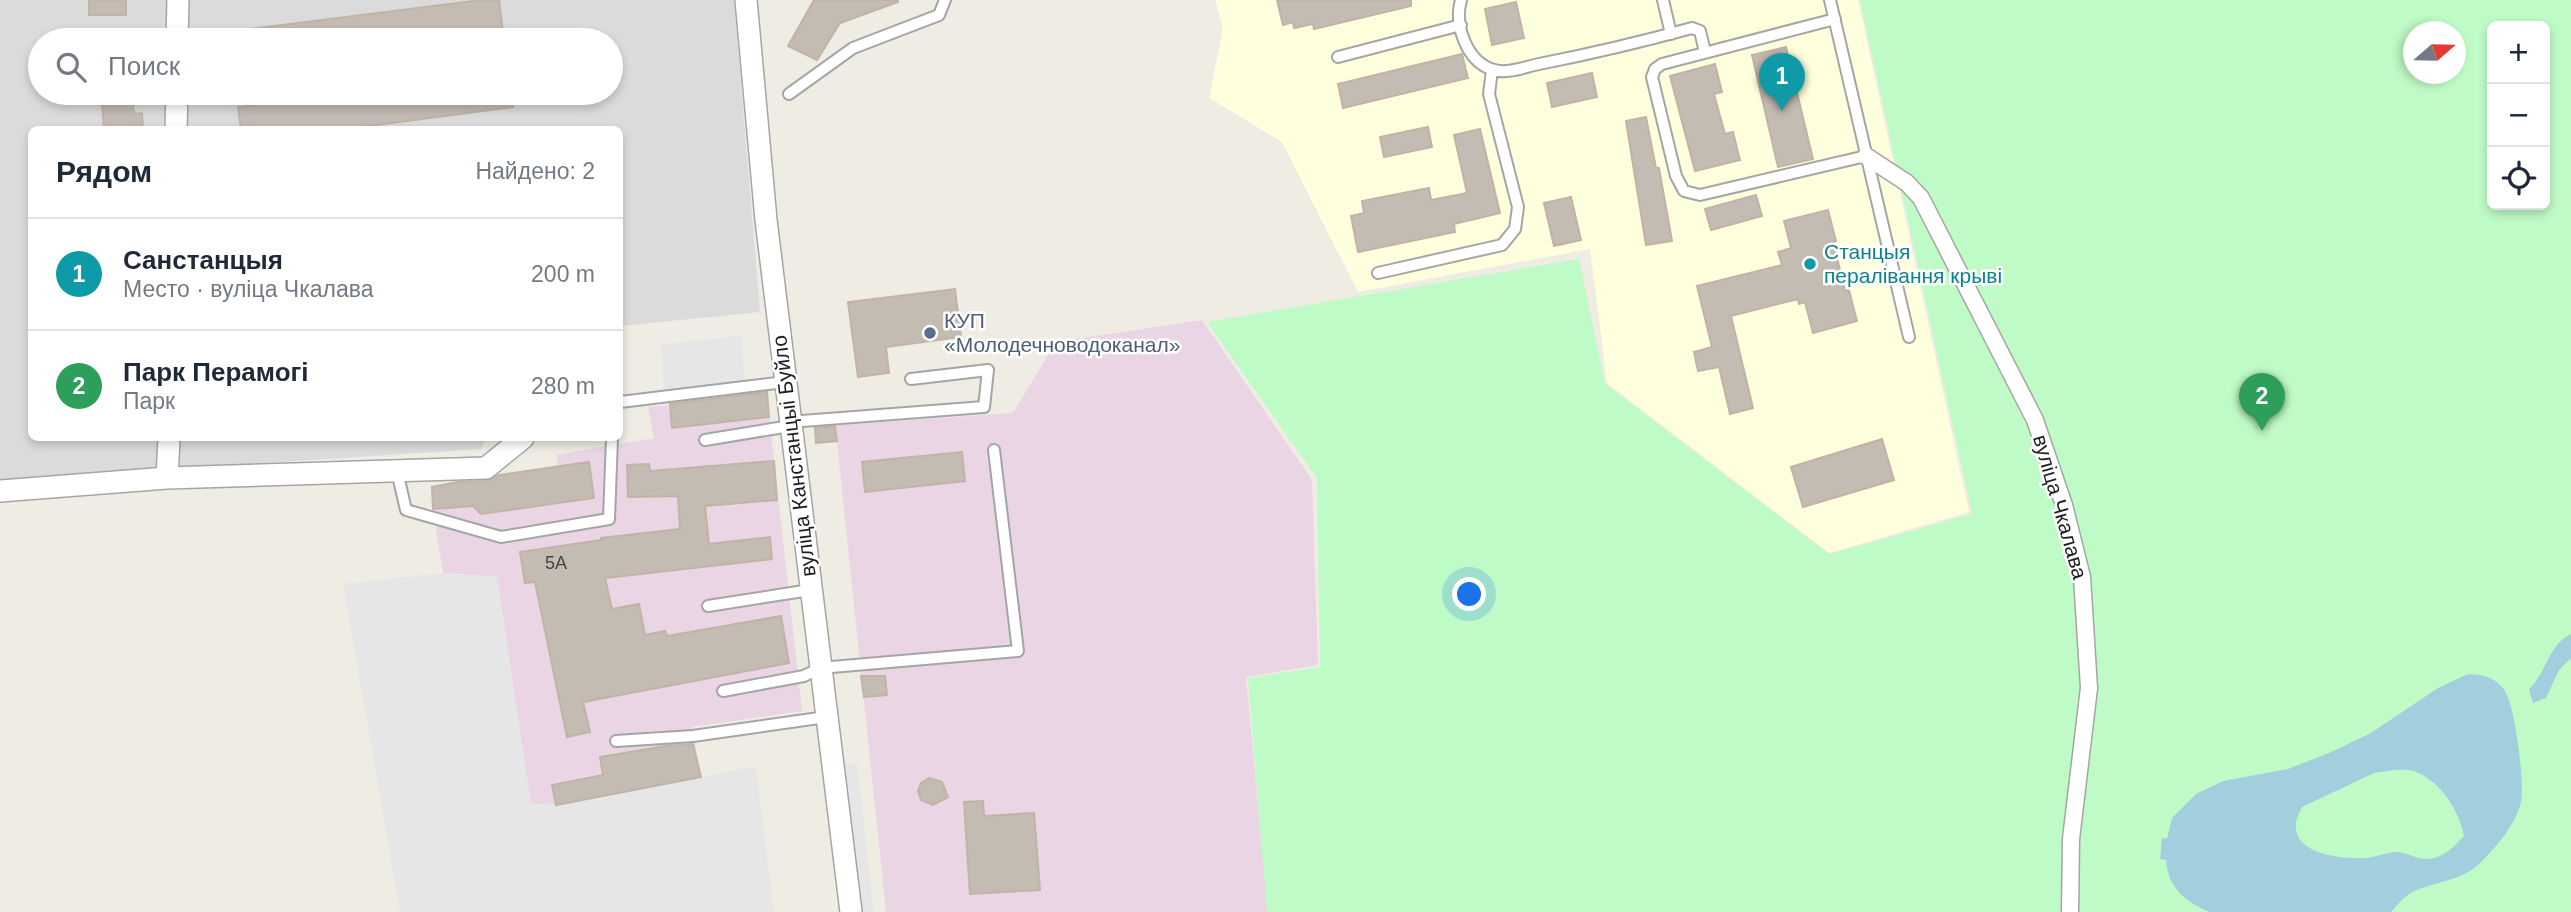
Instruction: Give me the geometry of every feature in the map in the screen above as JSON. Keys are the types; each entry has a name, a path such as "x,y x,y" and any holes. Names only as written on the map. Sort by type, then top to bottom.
{"street":[{"path":"177,28 178,0"},
{"name":"вуліца Канстанцыі Буйло","path":"746,0 766,220 851,912"},
{"path":"176,126 177,105"},
{"name":"вуліца Чкалава","path":"1866,156 1907,183 1921,198 2035,420 2064,505 2082,577 2089,688 2071,839 2070,912"},
{"path":"167,478 169,441"},
{"path":"0,491 167,478 486,468 519,441"}],"lane":[{"path":"789,94 853,48 939,15 945,0"},
{"path":"1461,0 1458,10 1466,48 1478,62 1492,70 1514,71 1692,28 1700,31 1705,52"},
{"path":"1663,0 1671,34"},
{"path":"1830,0 1909,337"},
{"path":"1835,19 1662,64 1655,69 1652,77 1675,176 1684,191 1700,195 1866,156"},
{"path":"1338,57 1461,25"},
{"path":"1378,273 1502,245 1515,229 1518,207 1489,94 1492,70"},
{"path":"705,440 790,424 984,407 988,370 911,379"},
{"path":"623,402 785,382"},
{"path":"397,471 406,510 501,537 609,519 612,441"},
{"path":"723,691 804,676 820,668 1018,651 993,450"},
{"path":"708,606 810,590"},
{"path":"616,741 694,736 826,717"}],"shaded area":[{"path":"0,0 734,0 760,312 623,326 623,126 28,126 28,441 485,441 481,449 0,480"},
{"path":"1215,0 1858,0 1969,512 1829,553 1607,383 1590,249 1358,292 1282,142 1209,98 1223,28"},
{"path":"1202,320 1312,480 1318,665 1246,677 1268,912 886,912 837,442 817,443 815,427 1013,413 1056,342"},
{"path":"741,336 746,389 665,396 661,344"},
{"path":"766,389 802,711 692,727 701,777 552,805 530,803 497,577 443,573 432,487 558,466 556,455 654,438 648,407 669,405 669,399"},
{"path":"443,573 497,577 531,803 552,805 756,766 774,912 400,912 343,584"},
{"path":"857,763 874,912 851,912 832,765"}],"green space":[{"path":"1860,0 2571,0 2571,912 1267,912 1248,678 1320,667 1317,478 1207,322 1579,259 1605,384 1829,554 1972,514"}],"water":[{"path":"2571,634 2571,658 2559,670 2546,698 2533,703 2529,689 2557,645"},
{"path":"2468,674 2493,680 2505,691 2516,728 2522,779 2521,802 2504,836 2472,870 2411,893 2391,912 2209,912 2185,898 2174,886 2166,860 2160,859 2162,838 2167,839 2172,818 2196,794 2223,781 2288,769 2329,753 2371,733 2438,688","holes":["2397,770 2416,772 2433,783 2448,798 2458,816 2464,836 2447,852 2429,859 2396,852 2368,858 2345,858 2312,850 2298,837 2296,823 2302,807 2374,773"]}],"building":[{"path":"89,0 126,0 126,15 89,15"},
{"path":"499,0 502,28 259,28"},
{"path":"814,0 898,2 840,23 817,60 788,46"},
{"path":"1277,0 1411,0 1411,6 1314,29 1313,24 1294,28 1293,22 1283,25"},
{"path":"1516,2 1524,38 1492,45 1485,9"},
{"path":"1786,47 1813,159 1778,167 1752,55"},
{"path":"1462,54 1468,78 1343,108 1338,84"},
{"path":"1715,64 1722,92 1714,94 1725,134 1733,132 1740,160 1695,171 1670,76"},
{"path":"1592,73 1597,97 1552,107 1547,83"},
{"path":"102,105 133,105 134,114 142,113 143,126 104,126"},
{"path":"238,107 513,107 368,126 240,126"},
{"path":"1646,117 1656,168 1659,168 1672,241 1646,245 1626,121"},
{"path":"1428,127 1432,147 1384,157 1380,137"},
{"path":"1480,129 1500,213 1454,224 1455,232 1358,252 1351,216 1364,213 1362,201 1429,188 1431,200 1467,193 1454,135"},
{"path":"1756,195 1762,216 1711,230 1705,209"},
{"path":"1571,197 1581,240 1554,246 1544,203"},
{"path":"1828,210 1845,291 1849,290 1857,321 1813,333 1805,302 1799,304 1798,299 1731,316 1753,408 1730,414 1719,367 1698,371 1694,352 1712,347 1697,286 1782,265 1778,252 1791,248 1784,221"},
{"name":"КУП «Молодечноводоканал»","path":"955,289 961,337 886,347 889,373 858,377 848,302"},
{"path":"767,392 769,417 672,428 670,404"},
{"path":"835,426 837,441 816,443 815,428"},
{"path":"1882,439 1894,480 1803,507 1791,467"},
{"path":"962,452 965,481 865,492 862,462"},
{"path":"774,461 777,500 705,506 709,544 770,537 772,559 605,578 612,609 639,604 645,635 665,631 667,636 781,616 789,663 583,702 590,732 567,737 535,582 525,583 520,552 601,538 680,529 678,496 628,497 627,465 649,464 650,471"},
{"path":"589,462 594,498 481,514 473,506 433,509 432,487 457,482 486,481 499,475"},
{"path":"861,676 885,676 887,695 864,697"},
{"path":"693,744 701,777 556,805 552,785 603,775 600,757"},
{"path":"929,778 942,782 948,797 933,805 921,800 918,791 921,783"},
{"path":"983,801 984,816 1034,813 1040,890 970,894 964,802"}],"place":[{"name":"Санстанцыя","path":"1782,111"},
{"name":"Станцыя пералівання крыві","path":"1810,264"},
{"name":"КУП «Молодечноводоканал»","path":"930,333"},
{"name":"Парк Перамогі","path":"2262,431"}]}
